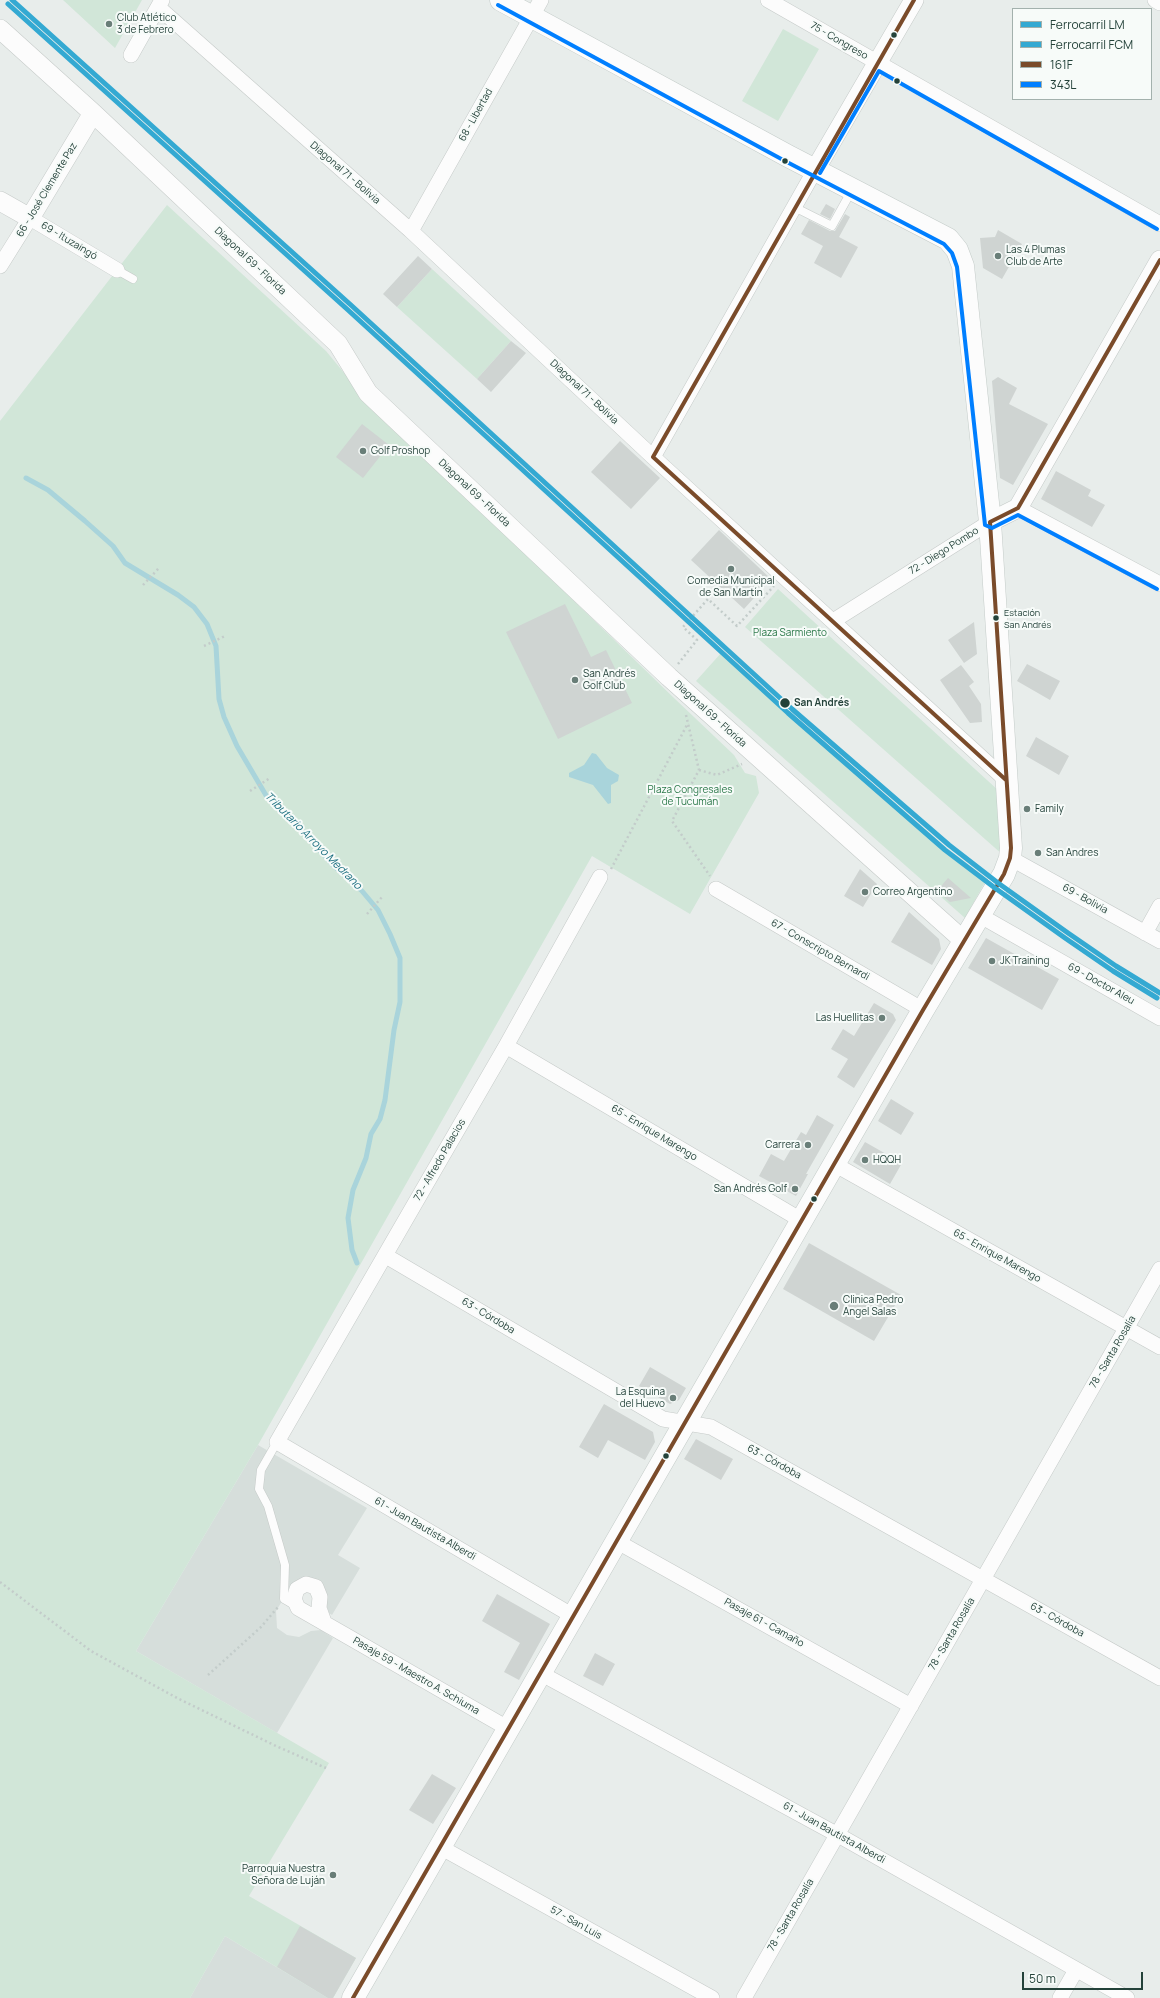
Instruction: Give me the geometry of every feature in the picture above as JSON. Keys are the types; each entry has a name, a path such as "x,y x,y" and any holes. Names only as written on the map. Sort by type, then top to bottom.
{"main road":[{"path":"353,1998 801,1220 1004,874 1010,858 1011,848 990,522 963,266 957,250 948,238 815,170 536,8 500,0"}],"street":[{"name":"75 - Congreso","path":"768,0 1160,224"},
{"path":"653,457 815,170 914,0"},
{"path":"1155,0 1160,3"},
{"path":"130,55 160,4"},
{"name":"Diagonal 71 - Bolivia","path":"160,4 411,231 653,457 1006,780"},
{"name":"68 - Libertad","path":"411,231 536,8"},
{"name":"Diagonal 69 - Florida","path":"0,29 93,114 338,344 368,393 669,677 964,941"},
{"name":"66 - José Clemente Paz","path":"0,266 93,114"},
{"name":"69 - Ituzaingó","path":"0,201 117,270"},
{"path":"1160,260 1018,508 1160,584"},
{"name":"72 - Diego Pombo","path":"833,621 990,522 1018,508"},
{"name":"69 - Bolivia","path":"1010,858 1160,941"},
{"name":"72 - Alfredo Palacios","path":"277,1442 386,1256 506,1046 600,877"},
{"name":"67 - Conscripto Bernardi","path":"716,889 923,1010"},
{"path":"1145,933 1160,906"},
{"name":"69 - Doctor Aleu","path":"979,915 1160,1018"},
{"name":"65 - Enrique Marengo","path":"506,1046 801,1220"},
{"name":"65 - Enrique Marengo","path":"834,1164 1160,1348"},
{"name":"63 - Córdoba","path":"386,1256 663,1419 711,1427 1160,1678"},
{"name":"78 - Santa Rosalía","path":"744,1998 1160,1269"},
{"name":"61 - Juan Bautista Alberdi","path":"277,1442 573,1616"},
{"name":"Pasaje 61 - Camaño","path":"616,1540 911,1706"},
{"path":"298,1608 294,1599 297,1589 306,1584 316,1587 320,1597 319,1608 324,1622"},
{"name":"Pasaje 59 - Maestro A. Schiuma","path":"298,1608 509,1729"},
{"name":"61 - Juan Bautista Alberdi","path":"540,1673 838,1835 1127,1998"},
{"name":"57 - San Luis","path":"440,1847 712,1998"},
{"path":"1060,1998 1076,1970"}],"lane":[{"path":"794,207 832,226 853,189"},
{"path":"117,270 133,279"},
{"path":"277,1442 261,1470 259,1489 268,1506 285,1565 284,1599 298,1608"}],"path":[{"path":"143,585 159,568"},
{"path":"685,656 697,640 683,627 708,600 738,626 783,575"},
{"path":"204,646 225,636"},
{"path":"600,877 613,868 688,723 699,770 672,821 711,877 716,889"},
{"path":"699,770 717,775 740,766 754,754"},
{"path":"250,791 270,778"},
{"path":"366,914 382,897"},
{"path":"0,1582 91,1651 180,1699 276,1746 326,1768"},
{"path":"208,1675 261,1627 284,1599"}],"shaded area":[{"path":"258,1445 367,1508 338,1555 360,1568 332,1615 329,1613 326,1604 327,1595 322,1583 306,1578 298,1580 292,1585 276,1611 277,1628 287,1635 299,1637 311,1631 321,1630 333,1638 277,1733 136,1651"},
{"path":"225,1936 328,1998 190,1998"}],"green space":[{"name":"Club Atlético 3 de Febrero","path":"63,0 142,0 115,48"},
{"path":"783,29 819,49 778,121 742,101"},
{"name":"Plaza Congresales de Tucumán","path":"167,205 326,351 364,397 734,755 745,773 756,776 759,793 690,914 592,856 258,1445 136,1651 329,1763 249,1896 356,1958 333,1998 328,1998 225,1936 190,1998 0,1998 0,421"},
{"path":"432,269 511,341 477,379 397,307"},
{"name":"Plaza Sarmiento","path":"778,589 999,791 1003,855 745,627"},
{"path":"722,652 931,837 985,882 965,918 696,681"}],"water":[{"path":"592,753 596,754 607,768 619,775 618,781 611,785 611,803 608,804 593,785 569,777 569,773 584,765"}],"building":[{"path":"826,204 835,209 830,219 820,214"},
{"path":"845,214 850,217 839,237 858,247 841,278 814,263 823,246 801,234 809,220 830,231 835,231"},
{"name":"Las 4 Plumas Club de Arte","path":"998,230 1022,244 1002,279 983,268 980,238 995,237"},
{"path":"418,256 432,269 397,307 383,294"},
{"path":"511,341 526,353 491,392 477,379"},
{"path":"998,377 1017,388 1009,404 1048,424 1013,485 1000,478 992,381"},
{"name":"Golf Proshop","path":"362,424 389,445 363,478 336,457"},
{"path":"620,441 660,478 631,509 591,472"},
{"path":"1056,471 1091,490 1088,496 1105,505 1092,527 1041,499"},
{"name":"Comedia Municipal de San Martín","path":"719,530 771,579 744,609 691,560"},
{"name":"San Andrés Golf Club","path":"565,604 591,657 606,650 632,703 558,739 506,632"},
{"path":"974,622 977,654 964,663 948,640"},
{"path":"1027,664 1060,681 1050,700 1017,681"},
{"path":"961,665 974,682 969,686 981,704 982,722 970,723 940,680"},
{"path":"1036,737 1069,756 1059,775 1026,756"},
{"path":"860,869 877,884 863,907 844,896"},
{"path":"948,878 971,898 950,902 937,891"},
{"path":"909,912 939,939 941,949 932,965 891,942"},
{"path":"986,938 1059,979 1042,1010 968,968"},
{"path":"874,1003 893,1014 896,1020 854,1088 837,1077 848,1059 831,1049 843,1029 854,1036"},
{"path":"891,1099 914,1113 901,1135 878,1121"},
{"path":"817,1115 834,1125 806,1174 808,1174 796,1196 759,1176 771,1154 784,1161 801,1132 806,1135"},
{"path":"865,1142 902,1163 890,1184 853,1162"},
{"path":"809,1243 901,1295 874,1341 783,1289"},
{"path":"650,1367 686,1388 679,1400 670,1404 639,1386"},
{"path":"604,1404 653,1432 655,1442 645,1460 608,1440 598,1458 579,1447"},
{"path":"696,1439 733,1459 721,1480 684,1459"},
{"path":"497,1594 550,1624 519,1680 504,1672 520,1643 482,1621"},
{"path":"595,1653 615,1664 603,1686 583,1676"},
{"path":"432,1774 456,1788 433,1824 409,1810"},
{"path":"300,1926 356,1958 333,1998 328,1998 277,1967"}],"waterway":[{"name":"Tributario Arroyo Medrano","path":"26,478 48,490 85,521 113,546 125,563 178,595 194,607 207,624 216,646 219,699 224,717 237,746 267,797 295,823 334,866 362,891 378,910 390,934 400,958 400,1002 394,1030 385,1100 380,1119 371,1134 366,1158 353,1190 348,1218 352,1250 357,1263"}],"rail line":[{"name":"LM","path":"12,0 352,306 792,709 949,845 998,883 1068,933 1116,966 1160,993"},
{"name":"FCM","path":"8,4 348,310 788,713 945,850 1065,938 1113,971 1157,998"}],"transit line":[{"name":"161F","path":"914,0 653,457 1006,780"},
{"name":"343L","path":"498,5 785,161 944,244 952,253 957,267 985,525 992,528 1018,515 1157,589"},
{"name":"343L","path":"820,173 879,71 1157,229"},
{"name":"161F","path":"353,1998 923,1010 1004,874 1010,858 1011,848 990,522 1018,508 1160,260"}],"place":[{"name":"Club Atlético 3 de Febrero","path":"109,24"},
{"name":"Las 4 Plumas Club de Arte","path":"998,256"},
{"name":"Golf Proshop","path":"363,451"},
{"name":"Comedia Municipal de San Martín","path":"731,569"},
{"name":"Estación San Andrés","path":"996,618"},
{"name":"San Andrés Golf Club","path":"575,680"},
{"name":"San Andrés","path":"785,703"},
{"name":"Family","path":"1027,809"},
{"name":"San Andres","path":"1038,853"},
{"name":"Correo Argentino","path":"865,892"},
{"name":"JK Training","path":"992,961"},
{"name":"Las Huellitas","path":"882,1018"},
{"name":"Carrera","path":"808,1145"},
{"name":"HQQH","path":"865,1160"},
{"name":"San Andrés Golf","path":"795,1189"},
{"name":"Clinica Pedro Angel Salas","path":"834,1306"},
{"name":"La Esquina del Huevo","path":"673,1398"},
{"name":"Parroquia Nuestra Señora de Luján","path":"333,1875"}]}
